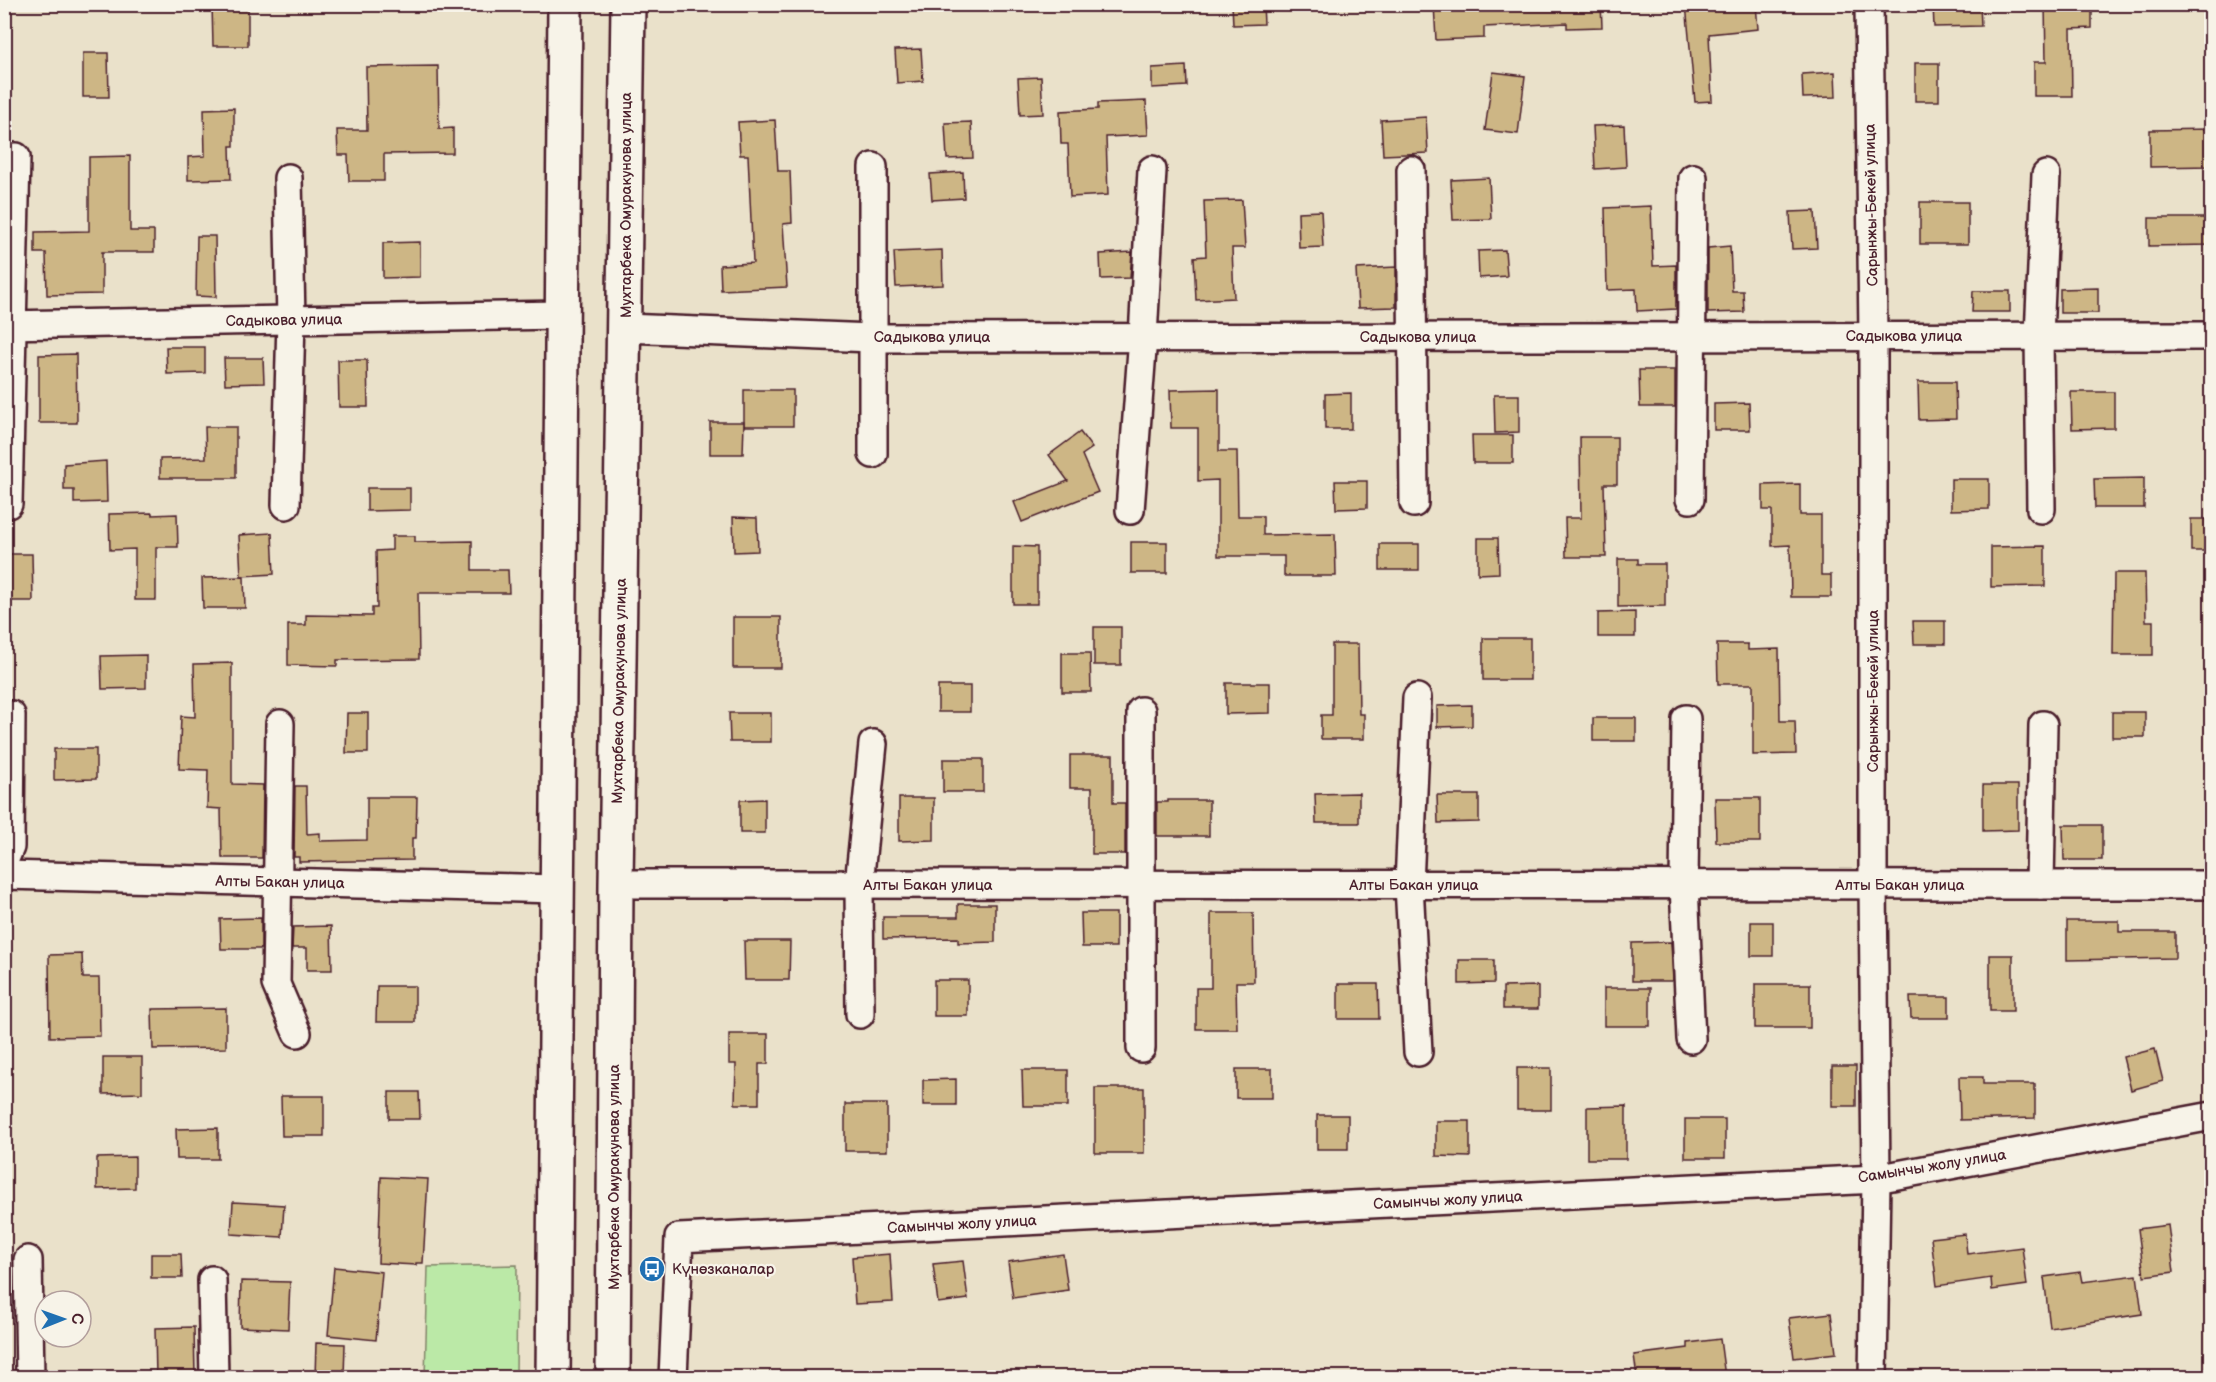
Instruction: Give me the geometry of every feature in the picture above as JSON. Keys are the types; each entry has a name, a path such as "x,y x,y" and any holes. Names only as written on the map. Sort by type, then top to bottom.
{"main road":[{"path":"553,1377 566,4"},
{"name":"Мухтарбека Омуракунова улица","path":"613,1377 616,884 628,4"}],"street":[{"name":"Сарынжы-Бекей улица","path":"1869,4 1873,336 1873,885 1876,1179 1873,1377"},
{"path":"8,504 9,325 16,157"},
{"path":"873,167 873,454"},
{"path":"1130,510 1143,337 1152,170"},
{"path":"1411,170 1414,503"},
{"path":"2041,509 2039,336 2046,175"},
{"path":"286,505 291,320 288,178"},
{"path":"1690,499 1693,178"},
{"name":"Садыкова улица","path":"9,325 563,315"},
{"name":"Садыкова улица","path":"625,328 872,338 2211,336"},
{"path":"1416,698 1409,885 1418,1052"},
{"path":"1141,711 1141,1048"},
{"path":"4,861 10,847 11,716"},
{"path":"1686,719 1684,885 1691,1039"},
{"path":"280,724 276,984 297,1033"},
{"path":"2040,885 2043,726"},
{"path":"860,1014 859,885 873,744"},
{"name":"Алты Бакан улица","path":"4,875 556,889"},
{"name":"Алты Бакан улица","path":"616,884 2211,885"},
{"name":"Самынчы жолу улица","path":"673,1377 679,1238 1876,1179 2211,1116"},
{"path":"28,1260 30,1377"},
{"path":"212,1280 214,1377"}],"green space":[{"path":"517,1265 516,1377 425,1377 428,1267"}],"building":[{"path":"212,4 248,4 248,46 213,46"},
{"path":"1232,4 1263,4 1264,24 1233,25"},
{"path":"1434,4 1601,4 1602,27 1567,28 1567,23 1484,27 1484,38 1436,40"},
{"path":"1686,4 1756,4 1758,29 1709,34 1712,101 1695,102"},
{"path":"1933,4 1980,4 1981,26 1934,27"},
{"path":"2045,4 2092,4 2092,28 2071,29 2072,96 2034,96 2034,62 2046,62"},
{"path":"921,49 923,81 897,83 895,50"},
{"path":"83,53 108,53 109,97 83,97"},
{"path":"1915,63 1939,63 1939,101 1915,101"},
{"path":"438,66 439,129 453,128 453,153 384,154 384,181 349,181 348,155 338,155 337,130 367,130 366,67"},
{"path":"1186,66 1187,86 1152,88 1152,68"},
{"path":"1493,72 1525,76 1518,134 1485,130"},
{"path":"1835,72 1836,97 1803,98 1802,74"},
{"path":"1041,77 1043,114 1020,115 1018,78"},
{"path":"1146,101 1148,135 1106,137 1108,195 1070,197 1068,144 1061,144 1060,111 1098,109 1098,103"},
{"path":"234,108 234,146 230,146 231,179 188,180 188,157 205,156 204,109"},
{"path":"1426,117 1428,153 1383,155 1381,120"},
{"path":"775,120 778,171 790,171 792,223 783,224 787,287 721,290 720,265 753,263 748,155 740,155 738,122"},
{"path":"971,122 973,158 947,159 945,123"},
{"path":"1624,125 1626,167 1595,169 1593,126"},
{"path":"2211,129 2211,166 2150,167 2150,130"},
{"path":"130,156 130,231 154,231 154,252 102,252 102,294 47,295 46,253 35,253 35,232 89,231 89,157"},
{"path":"963,172 964,198 932,200 930,174"},
{"path":"1489,178 1491,219 1453,220 1451,180"},
{"path":"1242,200 1245,248 1232,248 1234,298 1196,300 1194,257 1206,256 1204,201"},
{"path":"1920,202 1968,202 1968,244 1920,244"},
{"path":"1651,206 1653,266 1676,265 1676,309 1637,311 1636,289 1607,290 1605,208"},
{"path":"1321,211 1323,247 1299,248 1298,212"},
{"path":"1815,211 1817,248 1792,249 1790,212"},
{"path":"2149,218 2211,218 2211,245 2149,246"},
{"path":"197,236 215,236 216,297 196,296"},
{"path":"420,242 420,277 383,278 383,243"},
{"path":"1730,246 1732,291 1743,291 1744,312 1708,313 1708,248"},
{"path":"942,250 943,285 896,287 894,252"},
{"path":"1505,250 1507,276 1479,278 1478,251"},
{"path":"1132,252 1130,278 1101,279 1100,254"},
{"path":"1396,267 1396,307 1358,308 1356,269"},
{"path":"2098,288 2098,313 2060,313 2060,289"},
{"path":"1973,291 2010,291 2010,312 1972,312"},
{"path":"166,347 205,347 205,373 167,374"},
{"path":"76,354 77,423 39,423 39,355"},
{"path":"224,358 263,358 264,383 225,384"},
{"path":"338,360 367,360 368,407 339,407"},
{"path":"1639,370 1675,370 1675,407 1640,407"},
{"path":"1918,382 1955,382 1956,419 1919,420"},
{"path":"1219,389 1219,451 1237,451 1238,516 1263,516 1263,535 1335,534 1336,576 1284,576 1284,556 1218,556 1218,480 1198,481 1198,428 1171,428 1170,390"},
{"path":"744,390 793,390 793,426 744,426"},
{"path":"2071,392 2114,392 2114,428 2072,429"},
{"path":"1351,393 1351,429 1325,429 1325,394"},
{"path":"1494,395 1519,395 1519,432 1495,433"},
{"path":"1749,403 1750,430 1714,430 1714,404"},
{"path":"710,422 744,422 743,454 710,454"},
{"path":"205,427 236,427 236,478 160,478 160,459 206,458"},
{"path":"1080,432 1092,448 1082,455 1098,492 1022,522 1014,502 1068,481 1049,455"},
{"path":"1472,435 1513,435 1513,463 1473,463"},
{"path":"1580,437 1617,437 1617,484 1604,484 1606,557 1566,557 1565,518 1581,518"},
{"path":"106,461 107,502 74,503 74,490 64,490 64,464"},
{"path":"2144,478 2144,508 2095,508 2094,479"},
{"path":"1951,479 1989,479 1989,509 1951,510"},
{"path":"1335,481 1367,481 1367,508 1336,509"},
{"path":"1800,484 1800,515 1821,515 1821,575 1831,575 1831,597 1791,597 1790,545 1772,546 1772,510 1763,510 1763,485"},
{"path":"367,488 410,488 410,510 367,511"},
{"path":"152,513 152,515 177,514 178,547 156,547 156,600 135,600 135,549 110,550 109,514"},
{"path":"733,517 757,518 758,551 734,552"},
{"path":"2191,519 2211,519 2211,551 2191,551"},
{"path":"272,533 274,574 241,576 239,535"},
{"path":"392,536 415,536 415,542 472,541 472,570 508,570 509,593 418,593 419,659 337,660 337,666 288,665 288,625 306,625 306,615 372,616 372,608 377,608 376,551 392,550"},
{"path":"1478,538 1498,538 1499,573 1478,574"},
{"path":"1131,542 1167,542 1167,573 1131,573"},
{"path":"1380,544 1419,544 1419,570 1380,570"},
{"path":"1013,546 1037,547 1037,604 1013,604"},
{"path":"2045,546 2045,586 1991,587 1991,547"},
{"path":"4,554 32,554 33,601 4,601"},
{"path":"1618,559 1638,559 1638,564 1665,564 1665,606 1618,607"},
{"path":"2114,573 2145,573 2146,621 2153,621 2153,655 2113,655"},
{"path":"244,577 245,608 203,608 202,578"},
{"path":"1635,612 1635,637 1598,637 1598,613"},
{"path":"733,617 781,617 781,668 733,668"},
{"path":"1913,621 1945,621 1945,644 1914,644"},
{"path":"1094,627 1121,627 1121,665 1094,665"},
{"path":"1483,638 1530,638 1530,680 1483,680"},
{"path":"1332,644 1358,644 1359,714 1364,714 1364,739 1321,739 1321,715 1332,715"},
{"path":"1717,644 1748,644 1748,650 1779,649 1780,721 1795,721 1796,754 1753,755 1753,684 1718,684"},
{"path":"1062,653 1090,653 1091,692 1062,692"},
{"path":"146,655 146,688 102,689 101,656"},
{"path":"232,663 232,784 263,785 262,858 222,858 221,809 207,808 208,770 179,769 181,716 195,717 194,664"},
{"path":"1226,683 1270,683 1270,713 1226,714"},
{"path":"938,686 970,686 970,712 938,712"},
{"path":"1472,705 1472,726 1437,727 1437,706"},
{"path":"2112,712 2145,712 2145,737 2112,737"},
{"path":"347,713 368,713 368,753 346,753"},
{"path":"729,713 771,713 771,742 730,742"},
{"path":"1593,718 1636,718 1636,741 1593,741"},
{"path":"54,749 96,749 96,779 54,780"},
{"path":"1070,755 1113,755 1113,803 1125,803 1125,854 1092,854 1092,788 1070,788"},
{"path":"943,759 983,759 983,792 943,792"},
{"path":"1983,785 2018,785 2018,830 1983,831"},
{"path":"295,786 306,786 307,834 320,833 320,841 367,840 367,797 417,797 416,838 412,838 412,860 299,862 299,857 294,857"},
{"path":"1359,793 1359,823 1316,823 1315,794"},
{"path":"1437,795 1479,795 1479,822 1438,823"},
{"path":"899,798 934,798 934,840 899,841"},
{"path":"1715,798 1760,798 1760,842 1716,842"},
{"path":"765,799 765,833 740,833 740,800"},
{"path":"1168,800 1209,800 1209,836 1157,836 1157,802 1168,802"},
{"path":"2063,825 2102,825 2102,860 2064,860"},
{"path":"958,904 995,904 995,942 958,943 958,938 883,939 883,917 958,917"},
{"path":"1081,913 1116,913 1116,947 1082,947"},
{"path":"1211,913 1253,913 1254,982 1236,982 1237,1029 1196,1029 1196,988 1211,988"},
{"path":"261,918 261,949 221,949 220,919"},
{"path":"2067,921 2119,921 2119,932 2175,932 2175,958 2067,960"},
{"path":"1751,922 1773,922 1773,956 1751,956"},
{"path":"331,926 332,970 307,970 307,948 292,948 293,927"},
{"path":"744,941 790,941 789,980 745,980"},
{"path":"1671,942 1673,981 1632,981 1632,943"},
{"path":"82,954 83,978 99,978 100,1036 50,1037 49,955"},
{"path":"1990,955 2013,955 2013,1011 1990,1011"},
{"path":"1459,960 1494,960 1494,983 1459,984"},
{"path":"934,980 968,980 968,1016 934,1016"},
{"path":"1338,984 1378,984 1379,1019 1338,1019"},
{"path":"1755,984 1810,984 1810,1028 1755,1028"},
{"path":"377,986 415,986 415,1022 376,1022"},
{"path":"1538,986 1538,1009 1503,1009 1503,987"},
{"path":"1604,988 1650,988 1650,1026 1604,1026"},
{"path":"1910,997 1949,997 1949,1018 1911,1018"},
{"path":"226,1008 226,1048 153,1049 152,1009"},
{"path":"729,1034 768,1034 768,1064 759,1064 759,1104 735,1104 736,1064 729,1064"},
{"path":"2155,1049 2163,1081 2131,1090 2123,1057"},
{"path":"103,1057 142,1057 142,1093 103,1094"},
{"path":"1832,1066 1856,1066 1856,1106 1832,1106"},
{"path":"1517,1068 1551,1068 1551,1110 1517,1110"},
{"path":"1236,1069 1272,1069 1272,1098 1236,1098"},
{"path":"1022,1070 1068,1070 1068,1106 1023,1106"},
{"path":"1959,1077 1983,1077 1983,1084 2035,1084 2035,1118 1960,1120"},
{"path":"956,1079 956,1105 923,1105 923,1080"},
{"path":"1095,1088 1144,1088 1144,1153 1095,1153"},
{"path":"389,1092 419,1092 420,1119 389,1119"},
{"path":"281,1096 324,1096 324,1136 282,1136"},
{"path":"845,1104 887,1104 887,1151 845,1151"},
{"path":"1626,1106 1626,1159 1587,1159 1587,1107"},
{"path":"1317,1115 1348,1115 1348,1149 1317,1149"},
{"path":"1685,1119 1725,1119 1725,1158 1685,1158"},
{"path":"1436,1121 1470,1121 1470,1157 1436,1156"},
{"path":"218,1128 218,1159 177,1159 176,1129"},
{"path":"135,1157 135,1188 97,1189 97,1158"},
{"path":"381,1177 428,1179 423,1263 416,1263 416,1265 378,1263"},
{"path":"233,1202 284,1205 282,1237 231,1234"},
{"path":"2168,1225 2174,1272 2144,1276 2138,1229"},
{"path":"1965,1234 1967,1254 2022,1247 2027,1285 1992,1290 1991,1278 1937,1286 1931,1238"},
{"path":"151,1254 181,1254 182,1278 151,1278"},
{"path":"890,1254 893,1302 855,1304 852,1257"},
{"path":"1063,1254 1068,1290 1013,1298 1008,1262"},
{"path":"963,1261 968,1299 938,1303 933,1264"},
{"path":"334,1267 382,1272 376,1340 328,1335"},
{"path":"2080,1272 2082,1282 2137,1275 2142,1314 2050,1328 2044,1277"},
{"path":"241,1281 290,1282 288,1329 240,1327"},
{"path":"1831,1313 1836,1353 1794,1358 1789,1318"},
{"path":"194,1327 195,1377 156,1377 155,1328"},
{"path":"1720,1339 1725,1377 1637,1377 1634,1355 1688,1348 1688,1343"},
{"path":"316,1343 345,1344 344,1376 315,1377"}],"place":[{"name":"Күнөзканалар","path":"652,1269"}]}
